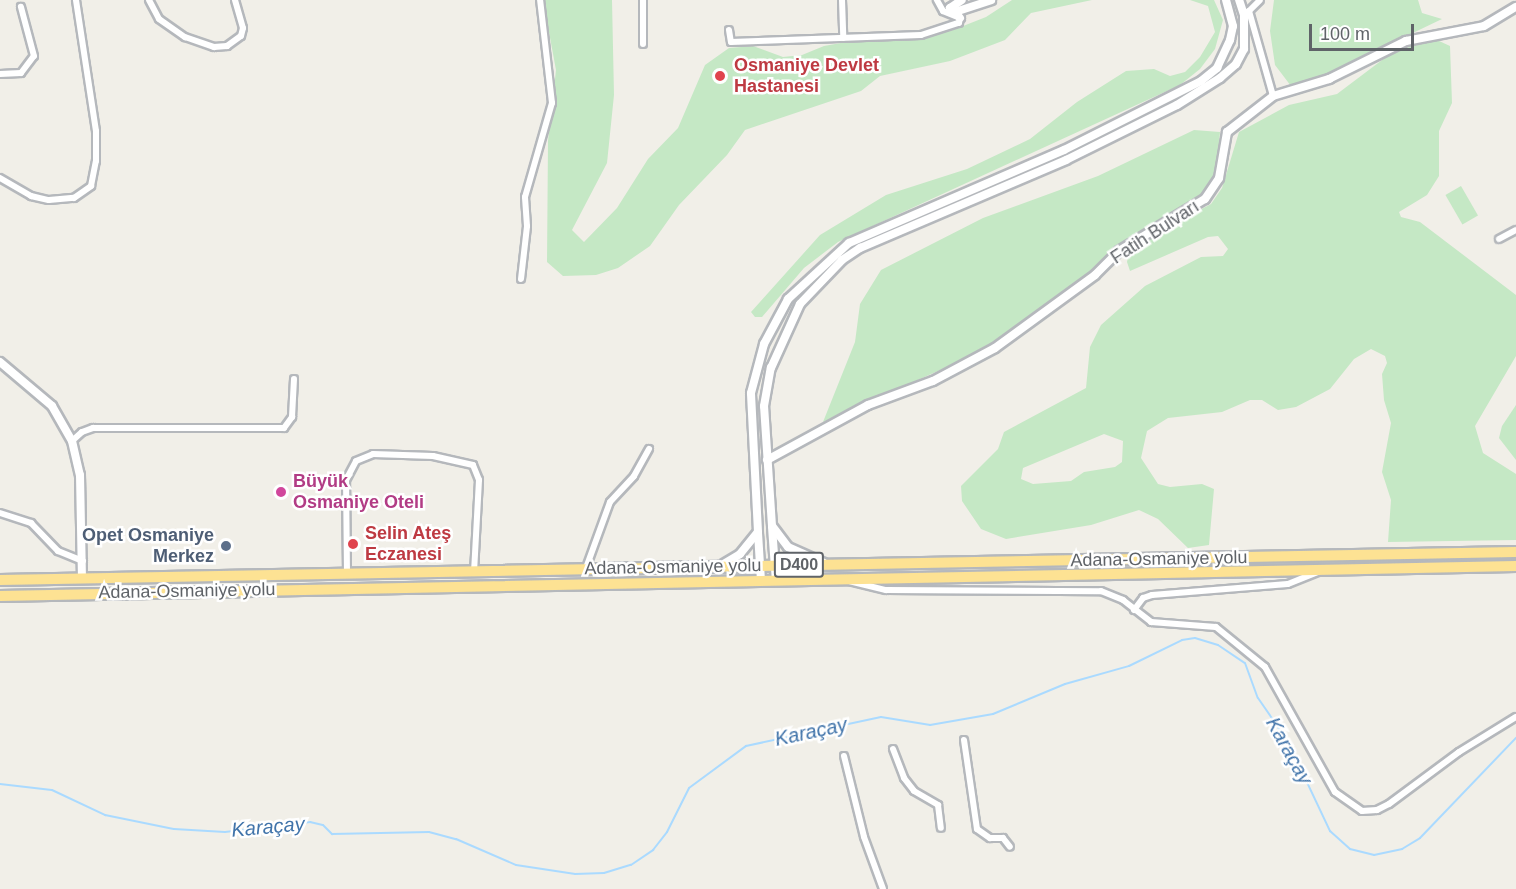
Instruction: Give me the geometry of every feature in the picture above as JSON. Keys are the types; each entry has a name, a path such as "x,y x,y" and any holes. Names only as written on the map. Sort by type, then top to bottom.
{"highway":[{"name":"Adana-Osmaniye yolu","path":"82,578 1516,552"},
{"name":"Adana-Osmaniye yolu","path":"0,596 1516,566"},
{"name":"D400","path":"0,580 82,578"}],"street":[{"path":"0,178 31,196 50,200 74,198 91,186 96,160 96,131 76,0"},
{"path":"149,0 159,19 185,37 214,47 227,46 240,36 243,28 235,0"},
{"path":"521,279 527,226 525,197 552,103 540,0"},
{"path":"643,0 643,44"},
{"path":"842,0 843,38"},
{"path":"937,0 944,11 960,18"},
{"path":"960,18 950,8 962,0"},
{"path":"960,18 955,12 991,0"},
{"path":"761,581 751,393 764,344 788,299 849,243 1074,146 1201,81 1216,68 1230,40 1233,26 1226,0"},
{"path":"1239,0 1246,13 1273,96"},
{"path":"776,581 764,406 771,368 800,304 842,260 860,248 1066,160 1177,105 1236,64 1244,49 1246,13 1260,0"},
{"path":"0,75 21,73 34,56 21,7"},
{"name":"Fatih Bulvarı","path":"767,460 868,405 933,381 995,348 1086,282 1119,251 1205,199 1219,178 1227,132 1273,96 1329,79 1406,41 1484,26 1516,7"},
{"path":"729,30 731,42 921,35 951,28 960,18"},
{"path":"1499,239 1516,230"},
{"path":"0,362 52,406 72,441 80,475 82,578"},
{"path":"72,441 93,428 284,428 292,417 294,379"},
{"path":"586,568 610,502 634,476 649,449"},
{"path":"346,573 346,480 356,461 373,454 433,456 473,465 479,480 474,571"},
{"path":"0,513 31,523 58,552 83,561"},
{"path":"772,526 788,547 830,565"},
{"path":"722,565 740,554 758,532"},
{"path":"1134,610 1143,598 1152,595 1288,584 1313,578 1322,571"},
{"path":"846,579 862,587 886,590 1101,591 1151,622 1216,627 1235,639 1264,667 1335,792 1362,811 1377,810 1389,804 1459,752 1516,717"},
{"path":"964,740 977,829 990,838 1003,838 1010,847"},
{"path":"894,749 909,785 938,806 941,828"},
{"path":"844,756 864,837 883,889"}],"green space":[{"path":"543,0 612,0 614,95 607,163 572,230 584,242 617,208 648,159 678,128 705,65 729,48 753,46 783,57 802,55 824,46 869,38 895,41 953,30 986,17 1012,0 1092,0 1031,13 1005,40 950,61 880,76 861,91 745,130 727,155 679,205 650,246 618,268 596,275 563,276 547,262 548,141 556,70"},
{"path":"1190,0 1214,0 1223,20 1215,49 1200,69 1180,85 838,242 804,268 762,317 755,317 751,312 820,235 886,195 967,169 1030,139 1077,102 1126,71 1154,69 1170,76 1185,72 1200,57 1215,32 1208,6"},
{"path":"1274,0 1418,0 1422,13 1442,19 1294,90 1275,65 1270,31"},
{"path":"1437,40 1450,46 1452,103 1439,131 1439,176 1427,195 1399,212 1401,217 1420,222 1516,295 1516,356 1475,426 1483,453 1516,474 1516,540 1388,542 1391,500 1382,472 1391,423 1384,400 1382,374 1387,363 1385,356 1371,349 1354,359 1330,389 1296,407 1278,410 1262,400 1250,400 1222,412 1168,418 1147,431 1141,458 1158,484 1170,487 1202,484 1214,489 1209,545 1188,548 1158,519 1139,510 1091,525 1006,539 981,529 962,501 961,486 998,449 1004,432 1086,388 1090,347 1101,325 1145,286 1201,257 1223,256 1228,249 1218,236 1208,237 1130,271 1127,262 1129,252 1143,240 1211,204 1222,188 1239,132 1289,105 1337,94 1394,51","holes":["1104,434 1123,441 1122,462 1115,467 1084,472 1071,481 1033,484 1021,479 1023,468"]},
{"path":"1194,130 1220,132 1217,166 1210,192 1119,249 1065,295 974,355 823,422 855,342 860,304 881,270 983,218 1098,176"},
{"path":"1461,186 1478,215 1462,224 1445,195"},
{"path":"1516,405 1516,460 1499,438 1502,426"}],"waterway":[{"name":"Karaçay","path":"0,784 52,790 105,815 174,829 225,832 310,822 323,825 332,834 429,832 456,839 516,865 575,874 604,873 631,865 653,850 667,832 689,788 746,746 881,717 930,725 993,714 1065,684 1129,666 1182,640 1195,638 1218,645 1245,663 1258,698 1287,740 1330,831 1350,849 1374,855 1402,849 1420,838 1516,738"}],"place":[{"name":"Osmaniye Devlet Hastanesi","path":"720,76"},
{"name":"Büyük Osmaniye Oteli","path":"281,492"},
{"name":"Selin Ateş Eczanesi","path":"353,544"},
{"name":"Opet Osmaniye Merkez","path":"226,546"}]}
